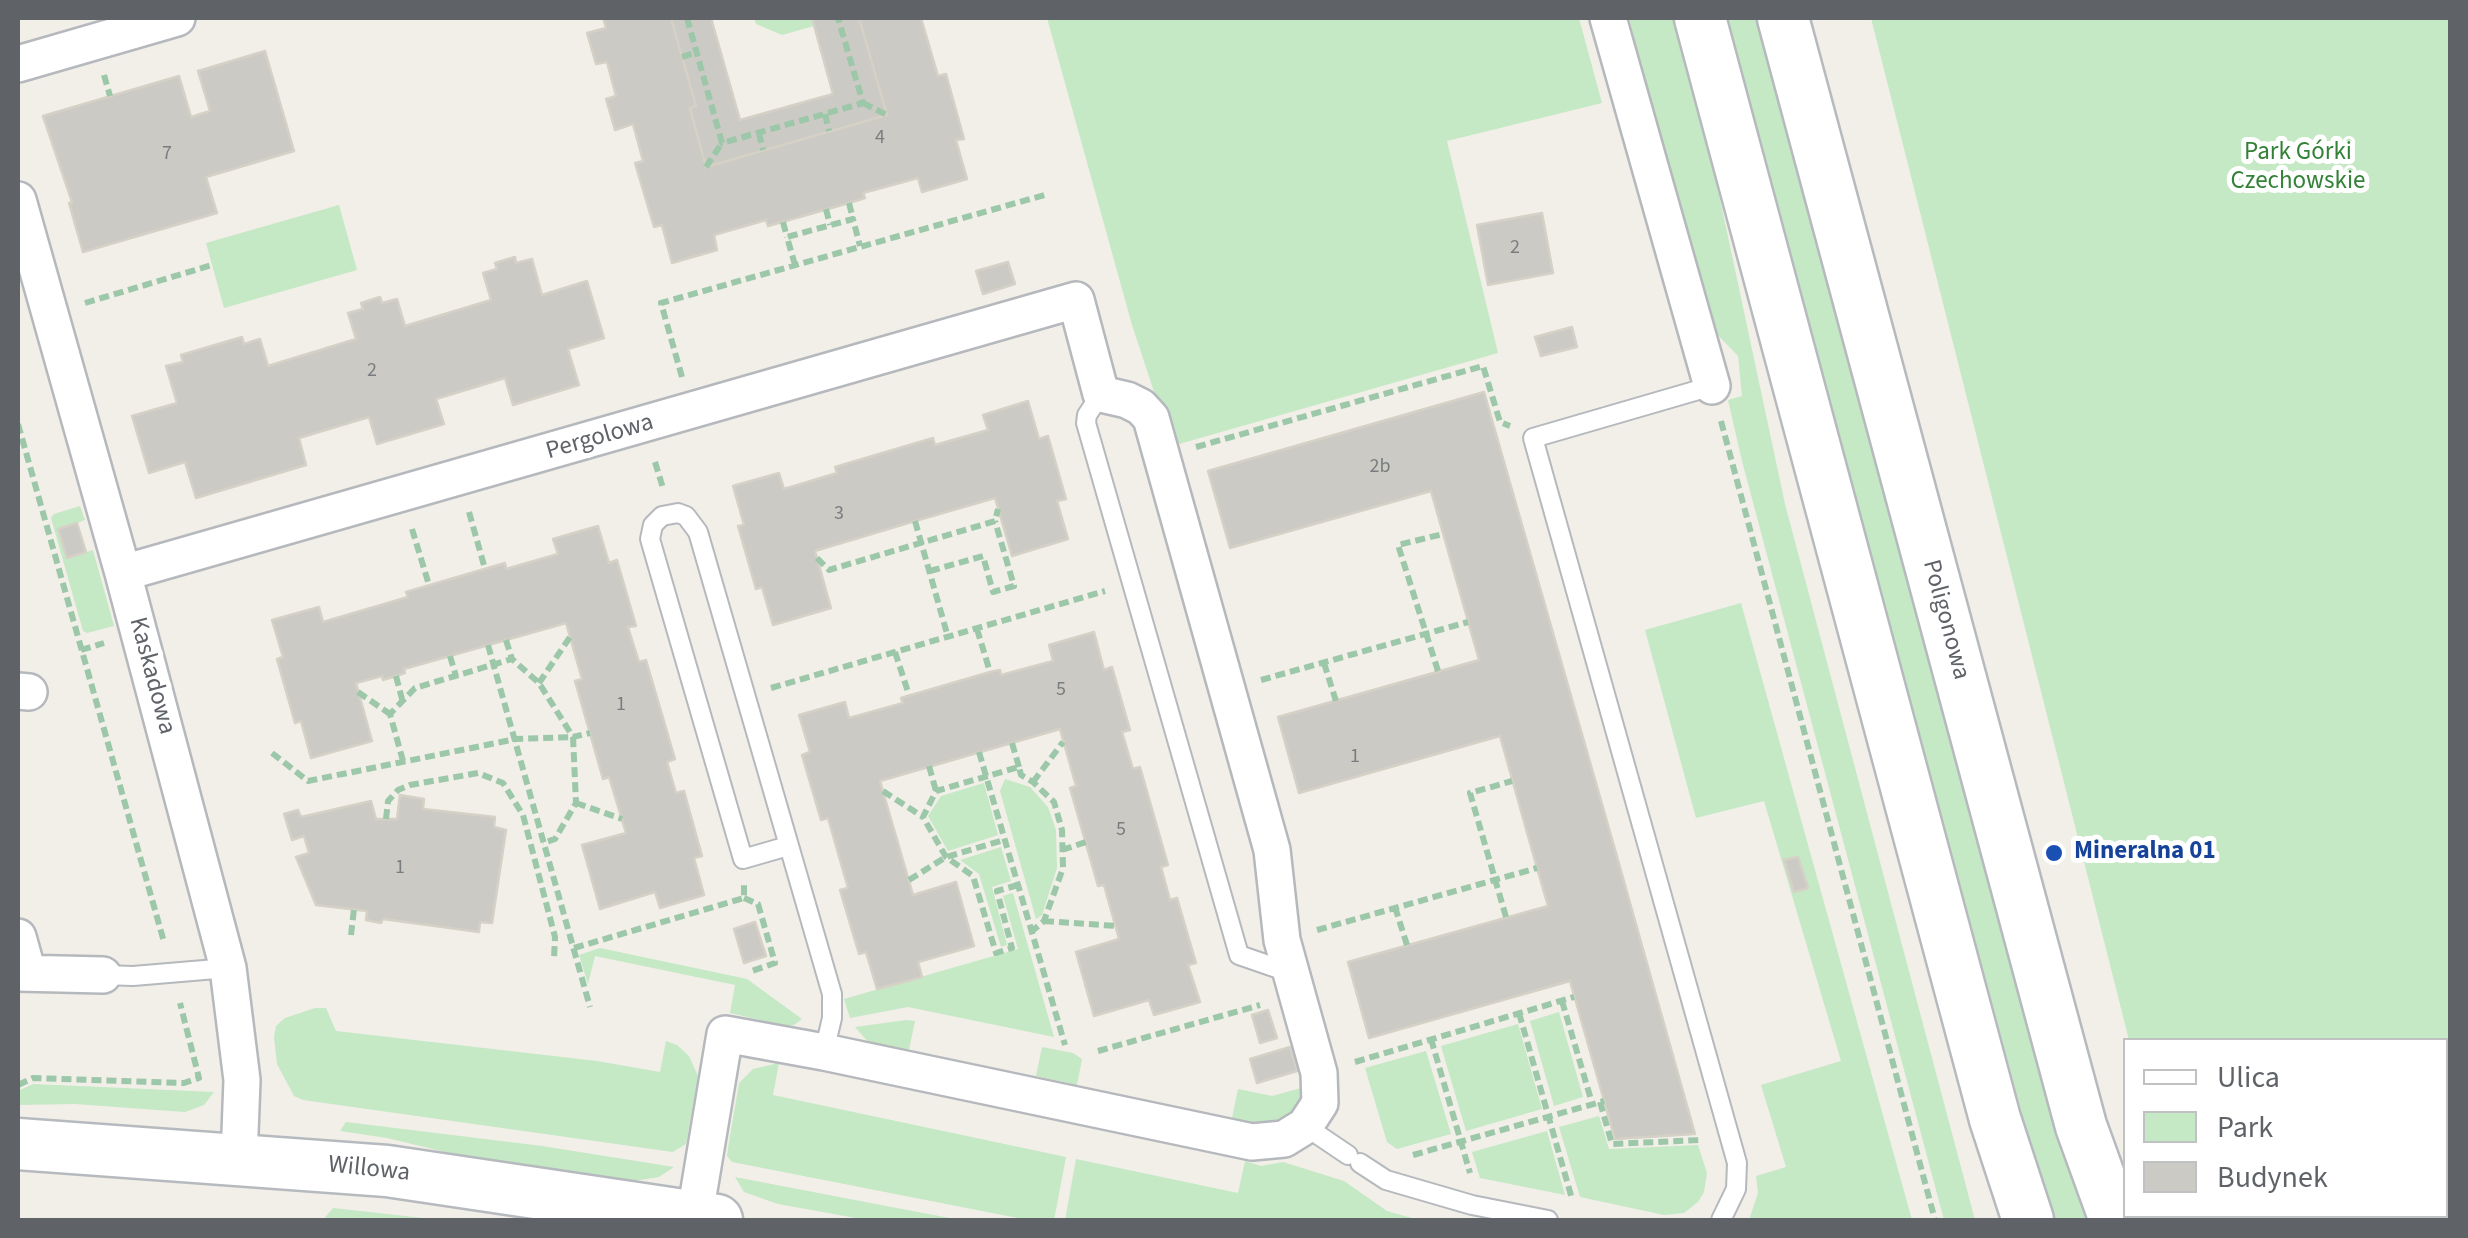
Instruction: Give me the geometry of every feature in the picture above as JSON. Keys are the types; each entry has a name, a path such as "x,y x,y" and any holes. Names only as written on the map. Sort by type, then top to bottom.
{"main road":[{"path":"1700,18 1995,1120 2028,1220"},
{"name":"Poligonowa","path":"1783,18 2076,1107 2116,1220"},
{"path":"1995,1120 2004,1220"},
{"name":"Willowa","path":"18,1144 387,1171 702,1219"}],"street":[{"path":"18,64 177,18"},
{"path":"1608,18 1712,386"},
{"name":"Kaskadowa","path":"18,200 228,968 242,1080 239,1159"},
{"name":"Pergolowa","path":"123,574 1076,300 1101,394"},
{"path":"702,1219 725,1034 1252,1142 1284,1138 1305,1126 1320,1103 1318,1073 1290,969 1272,850 1151,418 1140,407 1114,395 1101,394"},
{"path":"18,937 23,973 103,975"}],"lane":[{"path":"1712,386 1533,438 1737,1163 1736,1189 1721,1220"},
{"path":"1101,394 1087,415 1086,424 1238,955 1290,969"},
{"path":"788,846 742,859 650,540 654,525 662,516 686,516 698,532 832,994 832,1018 824,1052"},
{"path":"103,975 228,968"},
{"path":"1305,1126 1386,1180 1472,1205 1548,1220"}],"path":[{"path":"687,18 722,143"},
{"path":"838,18 863,103"},
{"path":"682,57 697,52"},
{"path":"706,166 722,143 863,103 887,115"},
{"path":"825,114 830,131"},
{"path":"758,133 763,150"},
{"path":"682,376 661,303 1048,194"},
{"path":"848,203 860,246"},
{"path":"826,209 830,225"},
{"path":"787,237 852,219"},
{"path":"783,222 795,265"},
{"path":"941,224 944,236"},
{"path":"833,254 837,266"},
{"path":"74,306 212,266"},
{"path":"726,285 730,298"},
{"path":"1162,459 1482,366 1500,422 1533,438"},
{"path":"1712,386 1935,1220"},
{"path":"18,424 200,1078 184,1083 33,1078 18,1085"},
{"path":"466,501 486,569"},
{"path":"930,571 984,556 993,592 1014,586 995,521 998,509"},
{"path":"408,517 429,585"},
{"path":"916,521 948,637"},
{"path":"817,558 829,570 995,521"},
{"path":"1438,671 1398,546 1442,534"},
{"path":"744,696 1130,584"},
{"path":"1245,684 1468,622"},
{"path":"977,628 990,672"},
{"path":"540,682 570,636"},
{"path":"506,640 512,659 540,682 573,737 576,804 555,839 543,843"},
{"path":"488,645 590,1007"},
{"path":"894,652 908,695"},
{"path":"450,656 456,676"},
{"path":"390,714 415,688 512,659"},
{"path":"1324,663 1336,700"},
{"path":"396,676 403,700"},
{"path":"358,692 390,714 403,762"},
{"path":"272,753 308,781 516,739 590,733"},
{"path":"1033,782 1063,742"},
{"path":"1012,743 1021,775 1054,802 1062,830 1062,868 1044,921 1031,932"},
{"path":"979,752 1065,1044"},
{"path":"922,817 936,791 929,766"},
{"path":"936,791 1019,767"},
{"path":"386,819 388,801 398,790 410,785 478,772 503,784 524,815 554,937 554,959"},
{"path":"1506,917 1470,793 1512,780"},
{"path":"883,790 922,817 946,858 973,876 996,953 1012,948 997,892 1018,885"},
{"path":"576,804 622,819"},
{"path":"908,880 946,858 1004,840"},
{"path":"1062,850 1086,842"},
{"path":"742,859 744,898"},
{"path":"1098,1051 1290,969 1395,907 1538,868"},
{"path":"574,948 744,898 758,904 775,963 748,972"},
{"path":"1395,907 1407,945"},
{"path":"351,936 354,910"},
{"path":"1044,921 1116,926"},
{"path":"1318,1073 1574,996"},
{"path":"1562,1000 1612,1144 1702,1140"},
{"path":"1519,1013 1573,1201"},
{"path":"1431,1040 1473,1182"},
{"path":"1361,1164 1395,1160 1598,1102"}],"green space":[{"path":"754,18 812,18 814,26 782,35 756,24"},
{"path":"1047,18 1579,18 1602,103 1447,141 1498,353 1172,446 1132,325"},
{"path":"1629,18 1674,18 1708,143 1785,504 1975,1220 1944,1220 1742,461 1728,400 1742,396 1738,356 1710,327"},
{"path":"1727,18 1758,18 2042,1081 2088,1220 2055,1220 2036,1166"},
{"name":"Park Górki Czechowskie","path":"1871,18 2450,18 2450,1220 2184,1218 2448,1218 2448,1038 2128,1038"},
{"path":"339,205 357,270 224,308 206,243"},
{"path":"80,506 85,520 58,530 68,558 93,550 114,626 87,633 83,631 51,518"},
{"path":"1741,603 1912,1220 1749,1220 1758,1193 1756,1176 1786,1167 1761,1085 1841,1061 1764,801 1696,818 1645,630"},
{"path":"1005,779 1030,787 1048,807 1056,830 1057,868 1042,915 1036,919 1000,791"},
{"path":"984,783 998,835 948,851 928,816 941,796"},
{"path":"1001,847 1011,881 992,887 1007,945 1001,947 979,874 960,860"},
{"path":"1013,893 1054,1037 908,1007 850,1018 844,999 1018,949 1003,896"},
{"path":"600,948 747,979 802,1019 785,1026 730,1013 735,985 595,956 588,984 579,955"},
{"path":"326,1008 336,1031 597,1061 660,1072 666,1041 677,1045 689,1056 698,1076 686,1144 673,1152 303,1100 294,1096 277,1064 274,1037 276,1026 285,1018"},
{"path":"1559,1012 1583,1097 1554,1106 1530,1021"},
{"path":"915,1021 909,1050 868,1042 855,1027"},
{"path":"1518,1024 1542,1109 1466,1131 1441,1046"},
{"path":"1042,1047 1073,1053 1082,1059 1077,1085 1036,1076"},
{"path":"1426,1051 1451,1134 1397,1149 1387,1142 1365,1068"},
{"path":"779,1063 773,1095 1066,1157 1054,1220 1028,1220 732,1162 727,1156 739,1083 753,1069"},
{"path":"33,1084 214,1092 204,1105 185,1112 75,1104 18,1105 18,1091"},
{"path":"1301,1088 1299,1115 1263,1125 1232,1118 1238,1089 1272,1096"},
{"path":"1599,1116 1609,1149 1698,1145 1707,1173 1698,1202 1684,1213 1664,1215 1580,1197 1559,1127"},
{"path":"346,1122 674,1167 659,1177 634,1181 466,1157 340,1131"},
{"path":"1547,1131 1565,1195 1480,1178 1472,1152"},
{"path":"1076,1159 1238,1193 1245,1161 1261,1166 1283,1162 1344,1181 1387,1211 1419,1220 1065,1220"},
{"path":"735,1177 960,1220 867,1220 778,1204 744,1192"},
{"path":"333,1208 441,1220 323,1220"}],"building":[{"path":"603,18 671,18 696,106 690,108 706,167 887,115 859,18 921,18 938,76 946,74 964,139 956,140 967,179 922,192 918,178 768,226 766,220 714,235 717,250 672,263 662,225 654,227 635,163 643,161 633,124 615,130 606,99 616,96 607,62 596,64 587,33 606,28"},
{"path":"671,18 711,18 740,120 833,94 812,18 859,18 887,115 706,167 690,108 696,106"},
{"path":"265,51 294,151 206,177 217,213 83,252 69,203 72,202 43,116 179,76 191,117 210,111 198,71"},
{"path":"1542,213 1553,273 1488,285 1477,225"},
{"path":"515,257 516,263 532,259 542,295 587,281 604,338 568,349 579,385 513,405 505,378 436,399 444,424 377,444 369,417 299,438 306,465 196,498 185,462 149,473 132,416 177,403 166,366 183,362 181,355 242,337 244,344 260,339 268,366 356,339 348,313 363,309 361,303 380,297 382,303 397,299 405,326 491,300 483,273 497,269 495,263"},
{"path":"1008,262 1015,284 983,294 976,271"},
{"path":"1572,327 1577,347 1541,356 1535,337"},
{"path":"1484,392 1695,1134 1615,1139 1570,981 1369,1038 1348,962 1548,906 1500,736 1299,793 1278,717 1479,660 1431,491 1230,548 1208,471"},
{"path":"1028,401 1039,439 1048,436 1066,499 1057,501 1068,539 1012,556 995,498 915,521 815,551 831,608 773,625 762,587 756,589 738,526 744,525 733,486 779,473 784,489 837,473 835,467 933,438 935,445 988,430 983,415"},
{"path":"77,523 86,552 67,558 58,529"},
{"path":"598,526 609,563 617,560 636,626 628,627 639,662 646,660 675,759 667,762 676,793 684,791 702,856 694,858 704,895 660,908 655,892 600,909 582,845 626,833 609,777 603,779 575,681 582,679 566,623 404,669 405,673 383,680 382,676 356,683 372,741 311,758 301,721 295,723 277,659 283,657 272,620 319,607 323,622 505,563 506,569 558,554 553,539"},
{"path":"1094,632 1104,670 1112,667 1130,730 1122,732 1133,769 1140,767 1168,865 1161,867 1170,900 1177,898 1196,963 1188,965 1200,1002 1154,1015 1149,1000 1094,1016 1076,952 1119,939 1104,885 1098,886 1070,788 1076,786 1060,729 880,781 913,895 956,882 974,946 918,962 922,977 877,989 866,952 859,954 840,890 848,888 828,818 821,820 802,755 810,752 799,715 845,702 849,718 990,672 1000,670 1001,675 1053,661 1049,645"},
{"path":"400,795 424,799 423,809 495,817 494,827 506,830 492,923 480,922 479,932 383,919 381,923 366,920 367,911 316,905 296,857 309,853 304,836 292,840 284,814 298,810 301,817 371,801 376,819 397,819"},
{"path":"1798,857 1808,888 1794,892 1784,860"},
{"path":"755,922 766,956 744,963 734,929"},
{"path":"1268,1010 1277,1038 1260,1043 1252,1015"},
{"path":"1290,1047 1297,1071 1257,1083 1250,1059"}],"place":[{"name":"Mineralna 01","path":"2054,853"}]}
